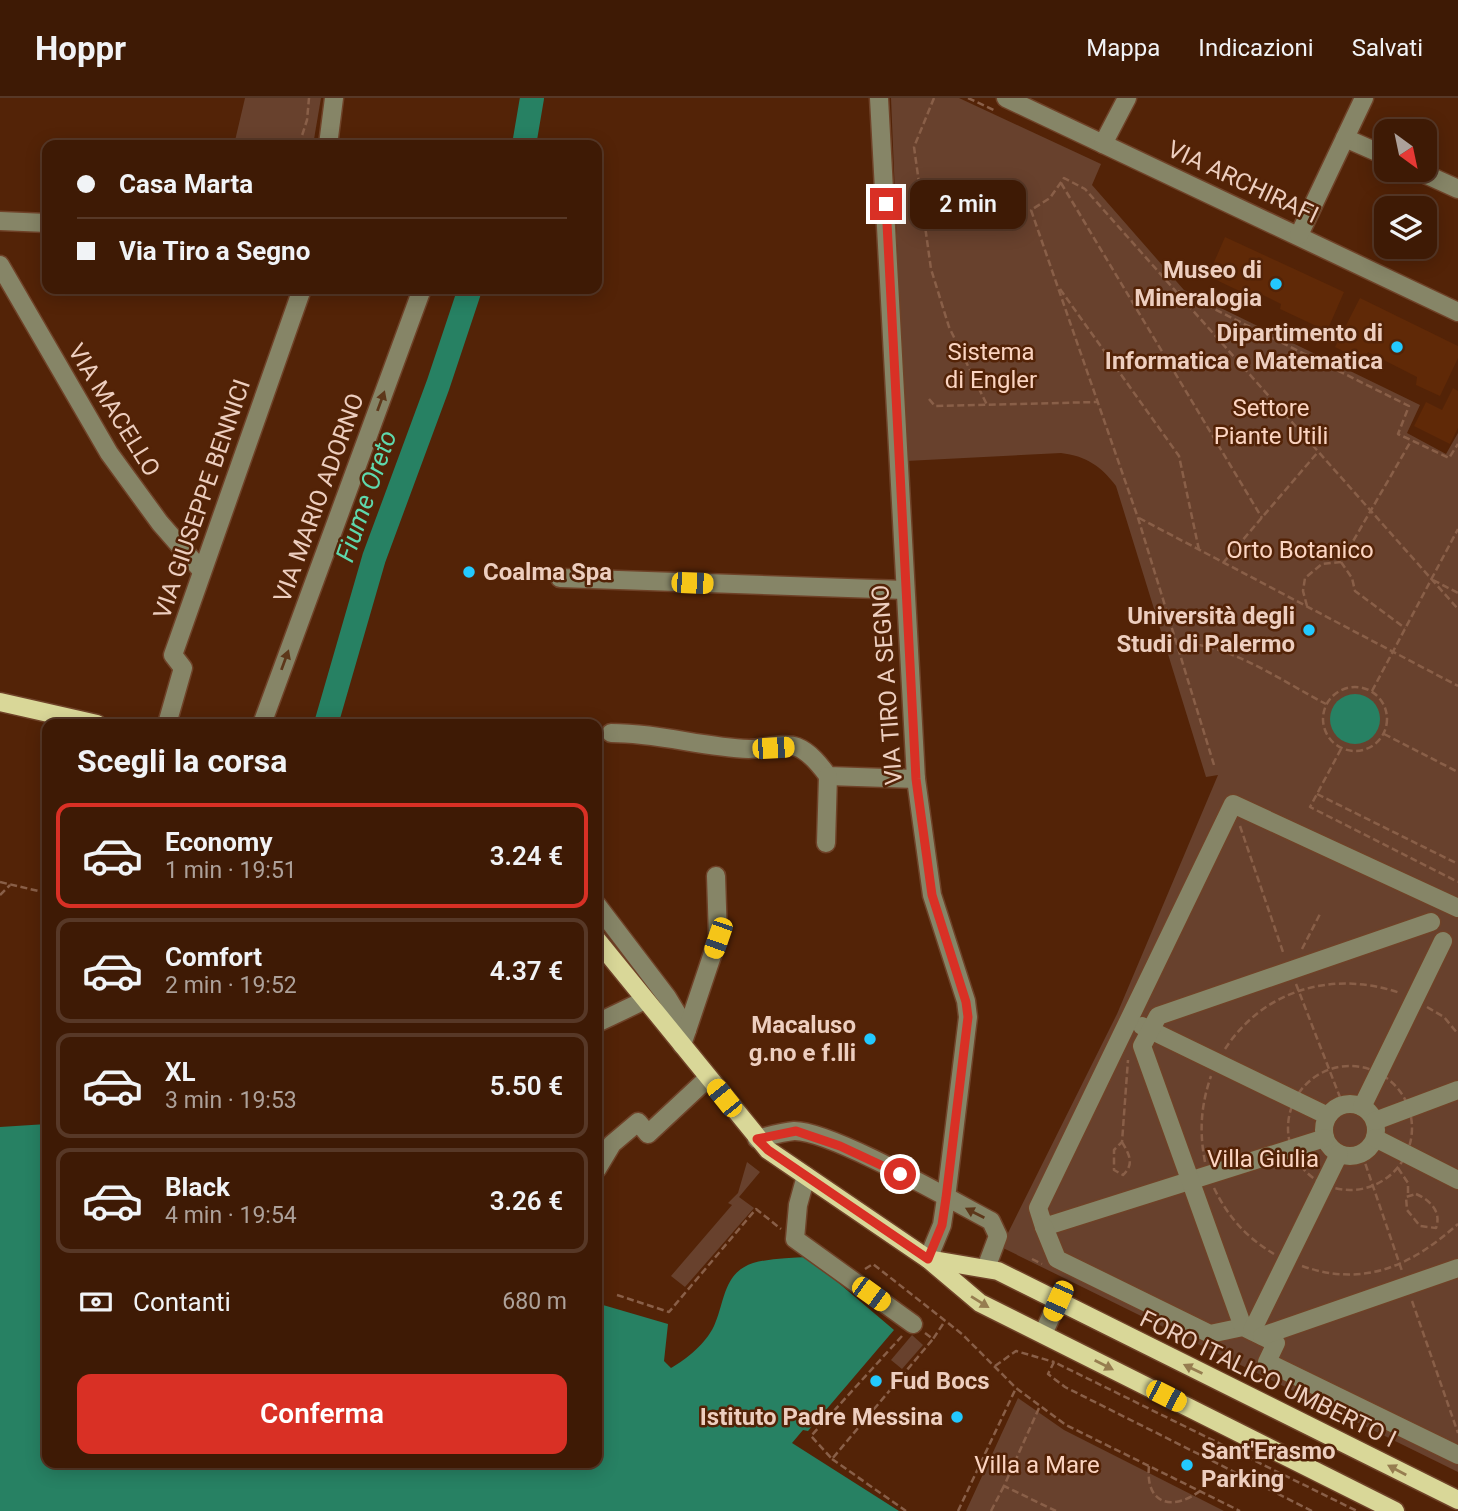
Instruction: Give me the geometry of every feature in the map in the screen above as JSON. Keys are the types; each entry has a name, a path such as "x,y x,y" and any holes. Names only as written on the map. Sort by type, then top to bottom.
{"main road":[{"path":"0,702 75,719"},
{"path":"602,946 645,1000 684,1037 708,1078 768,1150 928,1259 980,1303 1395,1511"},
{"name":"FORO ITALICO UMBERTO I","path":"928,1259 986,1268 1058,1301 1458,1500"}],"street":[{"path":"329,140 334,98"},
{"name":"VIA TIRO A SEGNO","path":"879,98 916,779 932,895 966,1002 968,1017 942,1225 928,1259"},
{"name":"VIA ARCHIRAFI","path":"1006,98 1458,312"},
{"path":"1104,144 1127,98"},
{"path":"1299,235 1364,98"},
{"path":"1345,138 1374,151"},
{"path":"1437,180 1458,189"},
{"path":"0,222 42,223"},
{"name":"VIA MACELLO","path":"0,265 109,453 160,523 202,571"},
{"name":"VIA GIUSEPPE BENNICI","path":"168,719 183,668 173,655 300,294"},
{"name":"VIA MARIO ADORNO","path":"264,719 420,294"},
{"path":"560,578 905,590"},
{"path":"611,733 672,737 692,744 750,749 796,746 816,760 828,776 827,843"},
{"path":"828,776 916,779"},
{"path":"1458,908 1233,804 1038,1208 1057,1259 1210,1334 1252,1331 1458,1268"},
{"path":"684,1037 718,938 716,876"},
{"path":"1441,899 1431,922 1158,1016 1147,1038 1188,1180 1252,1331 1276,1343 1267,1362 1458,1455"},
{"path":"602,912 667,997 684,1037"},
{"path":"1362,1107 1450,940 1431,922"},
{"path":"602,1021 645,1000"},
{"path":"1129,1020 1147,1038 1328,1116"},
{"path":"602,1161 612,1144 638,1122 648,1134 708,1078"},
{"path":"1325,1139 1339,1154 1362,1154 1375,1129 1409,1109 1458,1090"},
{"path":"1325,1139 1328,1116 1343,1105 1362,1107"},
{"path":"1362,1107 1375,1129 1402,1161 1458,1180"},
{"path":"757,1139 796,1131 821,1139 876,1161 990,1221 998,1236 986,1268"},
{"path":"1044,1227 1325,1139"},
{"path":"1252,1331 1339,1154"},
{"path":"806,1176 798,1205 795,1239 912,1324"},
{"path":"1043,1334 1058,1301"}],"path":[{"path":"301,140 307,120 309,98"},
{"path":"934,98 914,147 931,269 949,327 987,405"},
{"path":"1214,765 1138,518 1031,210 1050,198 1064,178 1085,189 1458,609"},
{"path":"1061,183 1262,518"},
{"path":"1057,286 1179,456 1199,550"},
{"path":"1174,289 1409,406 1398,434 1449,458 1458,444"},
{"path":"929,399 935,406 1098,402"},
{"path":"1341,562 1411,441"},
{"path":"1223,563 1318,452"},
{"path":"1138,518 1458,685"},
{"path":"1372,691 1457,531"},
{"path":"1307,606 1303,591 1305,578 1322,564 1341,562"},
{"path":"1341,562 1352,578 1355,591 1405,628"},
{"path":"1431,579 1458,593"},
{"path":"1176,644 1202,644 1223,651 1326,704"},
{"path":"1358,687 1372,691 1386,709 1384,734 1365,750 1341,749 1330,740 1324,729 1326,704 1345,688 1358,687"},
{"path":"1384,734 1458,772"},
{"path":"1341,749 1310,807 1458,882"},
{"path":"1317,794 1458,864"},
{"path":"0,881 42,892"},
{"path":"0,895 10,885"},
{"path":"1297,958 1321,912"},
{"path":"1122,1142 1114,1150 1114,1170 1123,1175 1129,1170 1130,1157 1122,1142 1129,1050 1147,1038"},
{"path":"1345,1066 1378,1073 1397,1088 1409,1109 1412,1131 1402,1161 1382,1181 1357,1189 1324,1184 1305,1170 1291,1149 1289,1116 1294,1100 1309,1082 1329,1070 1345,1066"},
{"path":"1402,1161 1408,1183 1406,1203 1413,1219 1426,1229 1436,1228"},
{"path":"1408,1195 1416,1194 1430,1202 1437,1216 1436,1228 1443,1237"},
{"path":"617,1295 669,1312 756,1209 795,1239"},
{"path":"850,1279 873,1264 945,1321 1016,1388 1066,1425 1240,1511"},
{"path":"832,1459 933,1339 945,1321"},
{"path":"906,1511 832,1459 811,1436 912,1324 933,1339"},
{"path":"995,1366 1016,1351 1054,1362 1357,1511"},
{"path":"1054,1362 1048,1374 1065,1387 1312,1511"},
{"path":"958,1511 1016,1388"},
{"path":"991,1511 1040,1406"},
{"path":"1149,1466 1151,1494 1160,1507"},
{"path":"1004,1486 1056,1511"},
{"path":"1192,1503 1200,1491"}],"shaded area":[{"name":"Museo di Mineralogia","path":"1225,237 1344,292 1327,331 1280,309 1281,304 1257,292 1254,298 1208,276"},
{"name":"Dipartimento di Informatica e Matematica","path":"1360,298 1458,346 1458,358 1440,396 1416,385 1417,377 1368,352 1363,361 1335,347"},
{"path":"1453,388 1458,391 1458,428 1450,444 1414,426 1426,402 1442,410"},
{"path":"1355,694 1373,701 1380,719 1373,737 1355,744 1337,737 1330,719 1337,701"},
{"path":"42,1124 42,1468 602,1468 603,1305 668,1324 664,1361 671,1368 690,1355 706,1338 714,1326 730,1281 743,1268 767,1260 808,1257 894,1330 808,1431 803,1430 792,1443 899,1511 0,1511 0,1127"}],"green space":[{"path":"245,98 321,98 314,140 235,140"},
{"path":"891,98 959,98 1101,164 1092,185 1184,290 1420,405 1407,433 1446,454 1458,433 1458,1472 1001,1247 1117,1014 1218,775 1206,777 1116,486 1105,473 1085,459 1061,453 906,461"},
{"path":"747,1162 760,1172 739,1197 754,1208 685,1287 671,1276 732,1205 728,1203 738,1193"},
{"path":"912,1335 923,1345 902,1369 891,1360"},
{"name":"Villa a Mare","path":"1018,1398 1064,1430 1224,1511 966,1511"}],"waterway":[{"name":"Fiume Oreto","path":"525,140 532,98"},
{"name":"Fiume Oreto","path":"327,719 374,558 468,294"}],"place":[{"name":"Museo di Mineralogia","path":"1276,284"},
{"name":"Dipartimento di Informatica e Matematica","path":"1397,347"},
{"name":"Coalma Spa","path":"469,572"},
{"name":"Università degli Studi di Palermo","path":"1309,630"},
{"name":"Macaluso g.no e f.lli","path":"870,1039"},
{"name":"Fud Bocs","path":"876,1381"},
{"name":"Istituto Padre Messina","path":"957,1417"},
{"name":"Sant'Erasmo Parking","path":"1187,1465"}],"route":[{"path":"886,204 916,779 932,895 966,1002 968,1017 942,1225 928,1259 768,1150 757,1139 796,1131 840,1146 900,1174"}],"park label":[{"name":"Sistema di Engler","path":"991,366"},
{"name":"Settore Piante Utili","path":"1271,422"},
{"name":"Orto Botanico","path":"1300,550"},
{"name":"Villa Giulia","path":"1263,1159"}]}
